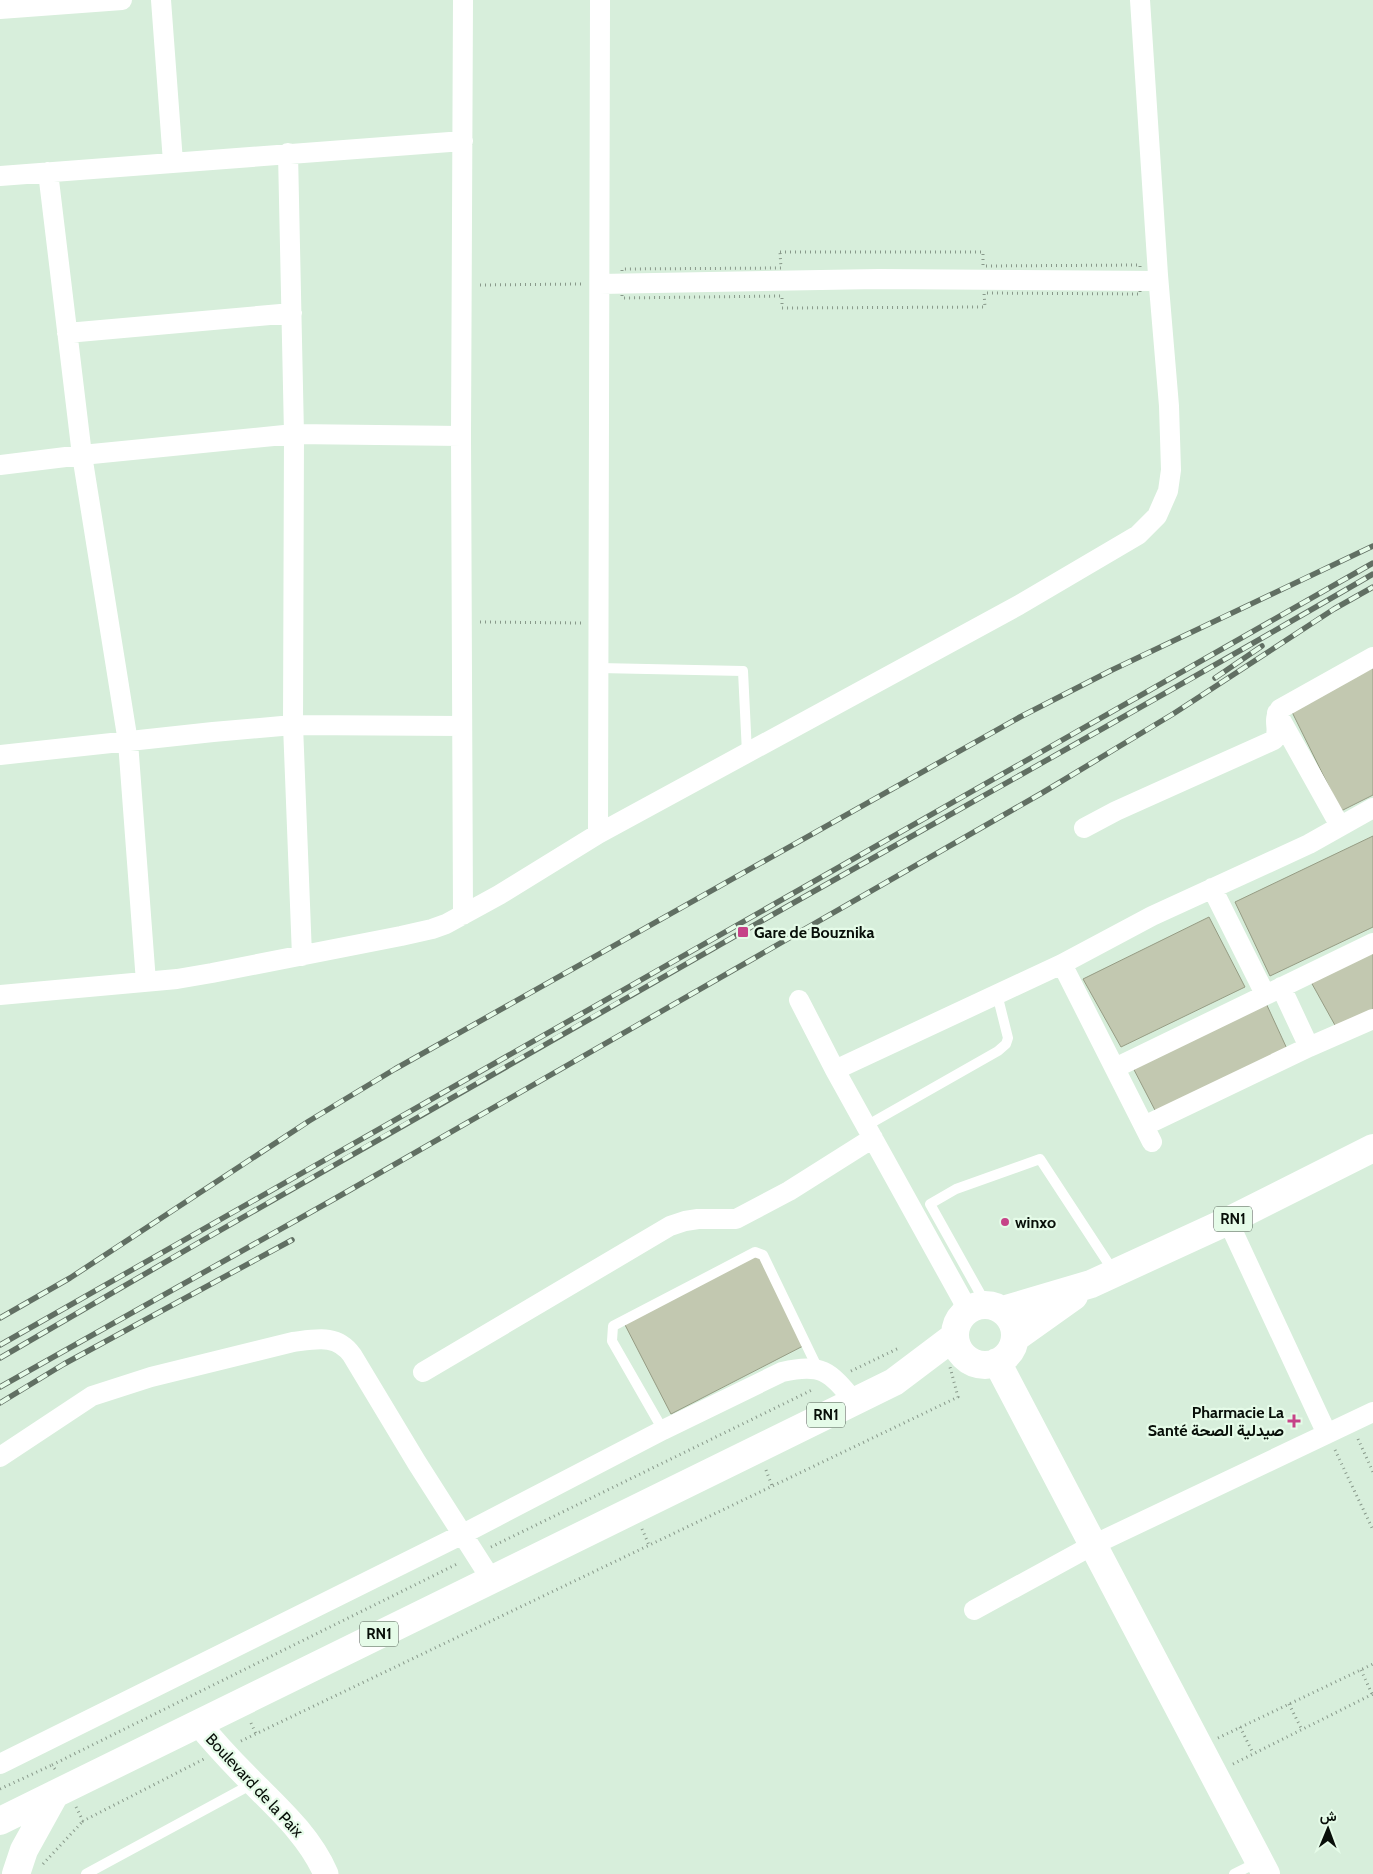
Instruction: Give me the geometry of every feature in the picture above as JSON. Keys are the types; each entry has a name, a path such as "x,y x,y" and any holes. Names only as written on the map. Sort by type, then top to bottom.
{"main road":[{"name":"RN1","path":"0,1821 894,1382 970,1361 988,1365 997,1362 1006,1357 1012,1348 1015,1338 1103,1278 1228,1221 1373,1148"},
{"name":"RN1","path":"894,1382 955,1336 958,1321 986,1308 1103,1278"},
{"path":"986,1308 1010,1318 1015,1338"},
{"path":"955,1336 957,1346 962,1355 970,1361"},
{"path":"997,1362 1263,1868"},
{"path":"28,1871 24,1850 55,1794"}],"street":[{"path":"0,10 87,1 122,0"},
{"path":"161,0 173,162"},
{"path":"463,0 461,436 463,915"},
{"path":"598,834 600,0"},
{"path":"0,995 146,982 212,973 432,929 463,915 499,895 598,834 1075,573 1138,535 1157,516 1168,491 1171,470 1169,406 1158,281 1140,0"},
{"path":"0,176 463,141"},
{"path":"288,153 294,434 293,725 302,956"},
{"path":"48,172 82,455 128,742 146,982"},
{"path":"600,284 879,279 1158,281"},
{"path":"67,332 292,313"},
{"path":"0,465 294,434 461,436"},
{"path":"1084,828 1116,811 1274,740 1276,737 1275,719 1280,709 1373,657"},
{"path":"1277,713 1340,826"},
{"path":"0,755 293,725 462,726"},
{"path":"835,1070 1062,964 1152,916 1309,844 1373,808"},
{"path":"1212,888 1273,991 1310,1047"},
{"path":"1115,1068 1373,943"},
{"path":"1062,964 1148,1134 1310,1047 1373,1019"},
{"path":"799,1000 870,1132 986,1308"},
{"path":"423,1372 670,1226 698,1219 736,1219 789,1191 870,1132"},
{"path":"1228,1221 1327,1434"},
{"path":"0,1457 92,1396 151,1377 294,1342 330,1340 343,1344 352,1355 417,1463 491,1579"},
{"path":"0,1764 462,1534 662,1430 782,1372 799,1368 818,1369 840,1385 854,1401"},
{"path":"974,1610 1093,1545 1373,1412"},
{"name":"Boulevard de la Paix","path":"198,1723 221,1751 289,1819 308,1842 321,1872"}],"lane":[{"path":"599,668 742,671 747,753"},
{"path":"870,1132 998,1051 1006,1044 1008,1038 997,994"},
{"path":"986,1308 930,1204 956,1190 1040,1159 1103,1278"},
{"path":"662,1430 612,1341 613,1326 755,1252 763,1255 818,1369"},
{"path":"86,1874 253,1783"},
{"path":"1234,1874 1263,1868"}],"path":[{"path":"462,285 600,284"},
{"path":"462,622 599,623"},
{"path":"1350,1423 1373,1472"},
{"path":"1327,1434 1373,1530"},
{"path":"1199,1747 1373,1664"},
{"path":"1213,1774 1373,1694 1361,1670"},
{"path":"1289,1704 1302,1730"},
{"path":"1240,1727 1253,1754"},
{"path":"0,1789 52,1764"},
{"path":"28,1871 83,1821"}],"building":[{"path":"1373,668 1373,795 1341,811 1290,708"},
{"path":"1373,836 1373,927 1270,976 1235,902"},
{"path":"1209,917 1245,987 1121,1047 1083,979"},
{"path":"1373,951 1373,1011 1336,1027 1311,982"},
{"path":"1265,1001 1288,1051 1157,1114 1131,1064"},
{"path":"757,1253 805,1345 671,1414 623,1321"}],"railway":[{"path":"0,1318 70,1278 309,1121 395,1069 1020,717 1112,670 1373,546"},
{"path":"0,1345 1373,563"},
{"path":"0,1358 477,1083 1373,574"},
{"path":"0,1387 336,1198 1042,793 1173,714 1334,609 1373,587"},
{"path":"1215,678 1262,646"},
{"path":"0,1403 64,1364 292,1240"}],"place":[{"name":"Gare de Bouznika","path":"743,932"},
{"name":"winxo","path":"1005,1222"},
{"name":"Pharmacie La Santé صيدلية الصحة","path":"1294,1421"}]}
